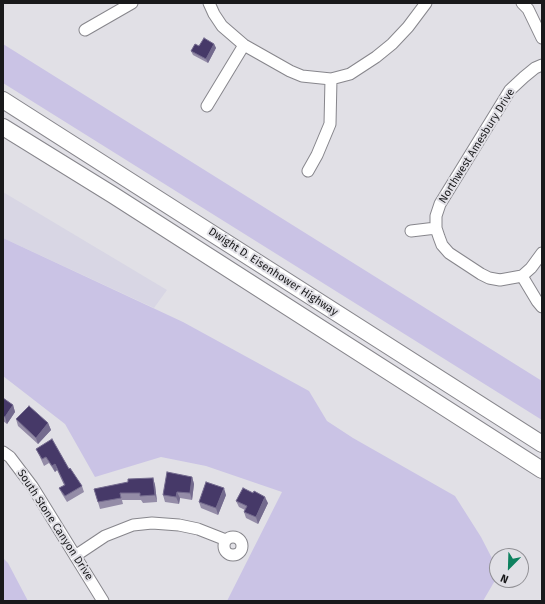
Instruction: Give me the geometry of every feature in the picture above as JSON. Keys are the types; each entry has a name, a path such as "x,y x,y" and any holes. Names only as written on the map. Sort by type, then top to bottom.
{"highway":[{"name":"Dwight D. Eisenhower Highway","path":"3,100 542,444"},
{"name":"Dwight D. Eisenhower Highway","path":"3,127 133,208 542,470"}],"street":[{"path":"85,30 132,3"},
{"path":"208,3 222,26 244,45 290,71 302,76 331,79 350,74 376,57 392,44 408,27 426,3"},
{"path":"528,5 542,38"},
{"path":"207,106 244,45"},
{"name":"Northwest Amesbury Drive","path":"522,276 500,280 489,278 449,253 442,245 436,228 436,216 440,204 510,90 535,68 542,65"},
{"path":"308,171 317,155 330,124 331,79"},
{"path":"411,231 436,228"},
{"path":"542,253 531,268 522,276 542,307"},
{"name":"South Stone Canyon Drive","path":"3,452 10,457 32,486 103,601"},
{"path":"75,556 105,536 132,526 152,523 179,525 198,529 226,540"}],"shaded area":[{"path":"3,44 542,381 542,420 3,83"},
{"path":"3,192 167,290 154,308 3,238"},
{"path":"3,238 183,322 309,391 327,421 353,438 455,496 489,552 489,588 491,588 483,601 227,601 282,492 206,466 161,457 95,477 65,424 3,376"},
{"path":"3,558 8,563 28,601 3,601"}],"building":[{"path":"204,38 214,44 206,59 191,51 195,44 199,46"},
{"path":"3,398 13,405 5,417 3,416"},
{"path":"29,406 48,423 36,438 16,419"},
{"path":"52,439 69,469 70,468 82,486 65,496 59,488 65,485 55,464 52,466 46,457 42,459 36,449"},
{"path":"167,472 192,477 190,493 177,492 176,497 163,495"},
{"path":"153,478 155,495 140,496 140,493 120,493 121,498 98,502 94,489 128,482 128,479"},
{"path":"206,482 224,488 216,508 199,502"},
{"path":"243,488 253,493 254,491 265,497 256,517 244,512 247,506 236,501"}]}
